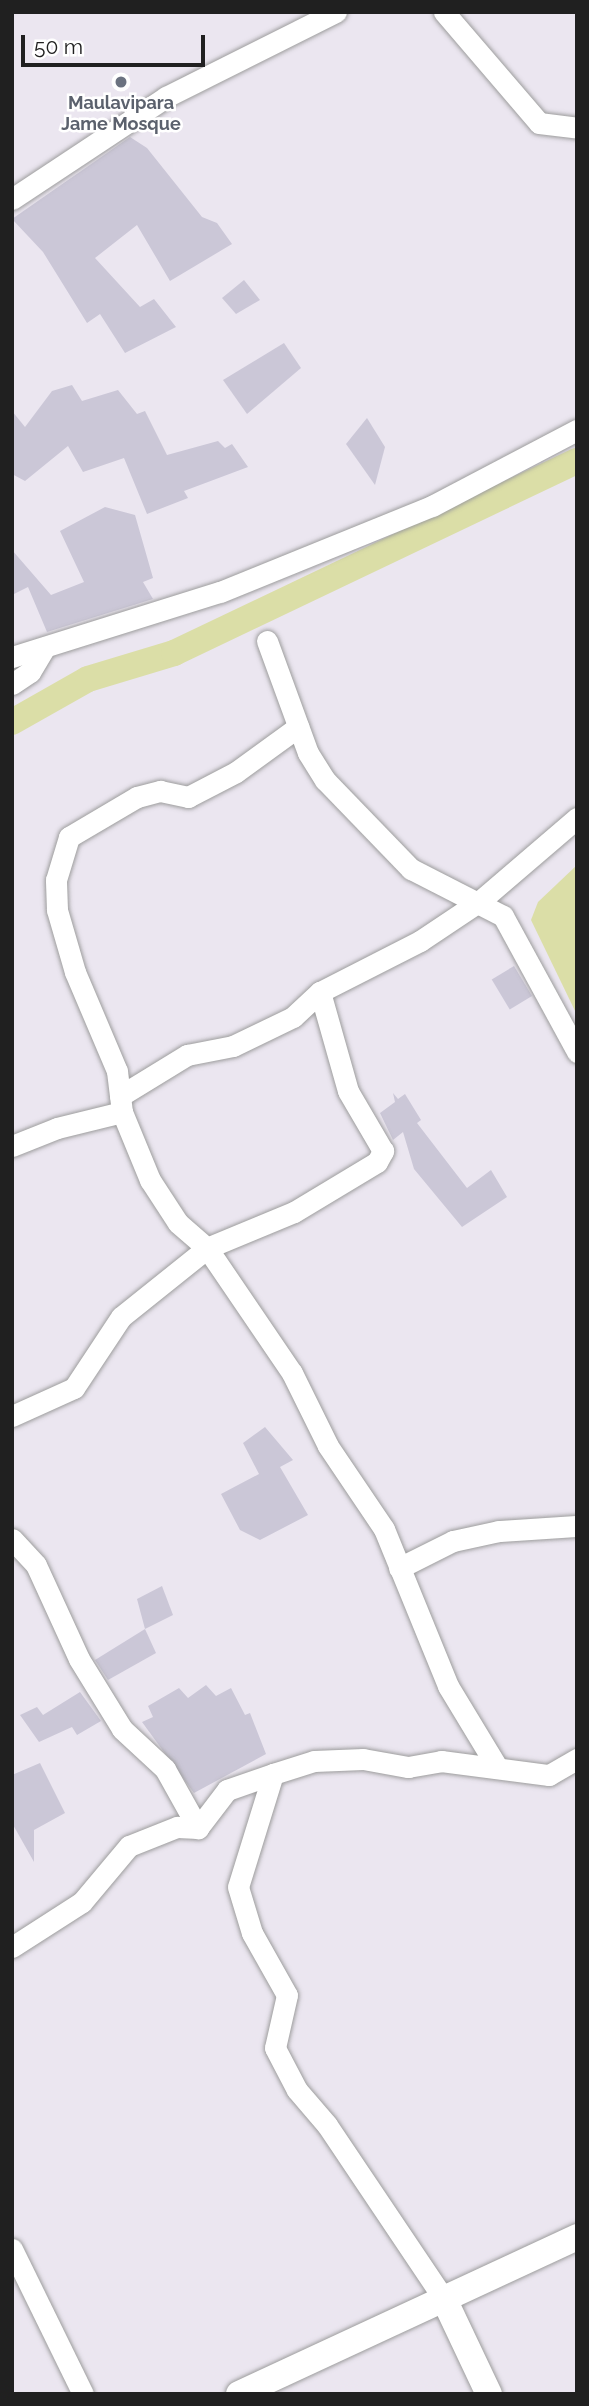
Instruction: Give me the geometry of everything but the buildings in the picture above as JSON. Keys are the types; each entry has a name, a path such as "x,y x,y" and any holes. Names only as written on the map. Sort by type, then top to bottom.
{"street":[{"path":"12,199 166,97 336,12"},
{"path":"443,12 539,123 577,128"},
{"path":"12,657 220,592 432,506 577,430"},
{"path":"267,641 298,727 325,780 411,869 481,901 503,916 520,940 577,1052"},
{"path":"12,684 30,672 45,647"},
{"path":"298,727 236,772 188,797 160,790 137,797 69,837 56,880 57,910 75,972 117,1071 121,1104 150,1180 178,1223 207,1248 292,1374 328,1446 384,1529 448,1686 497,1767"},
{"path":"12,1146 121,1104 187,1055 233,1046 293,1017 320,992 420,941 481,901 577,818"},
{"path":"12,1416 74,1388 121,1317 207,1248 294,1212 377,1163 383,1151 348,1091 320,992"},
{"path":"399,1568 453,1541 538,1526 577,1526"},
{"path":"12,1539 36,1565 79,1658 122,1729 165,1769 198,1828"},
{"path":"198,1828 227,1790 314,1761 363,1759 408,1767 440,1762 549,1775 577,1759"},
{"path":"273,1774 238,1887 251,1933 286,1995 275,2048 297,2090 327,2125 444,2299 489,2394"},
{"path":"12,1947 82,1902 128,1846 177,1827 198,1828"},
{"path":"239,2394 577,2236"},
{"path":"12,2249 83,2394"}],"shaded area":[{"path":"577,865 577,1015 531,920 538,902"}],"waterway":[{"path":"12,722 88,679 174,653 577,461"}],"place":[{"name":"Maulavipara Jame Mosque","path":"121,82"}]}
